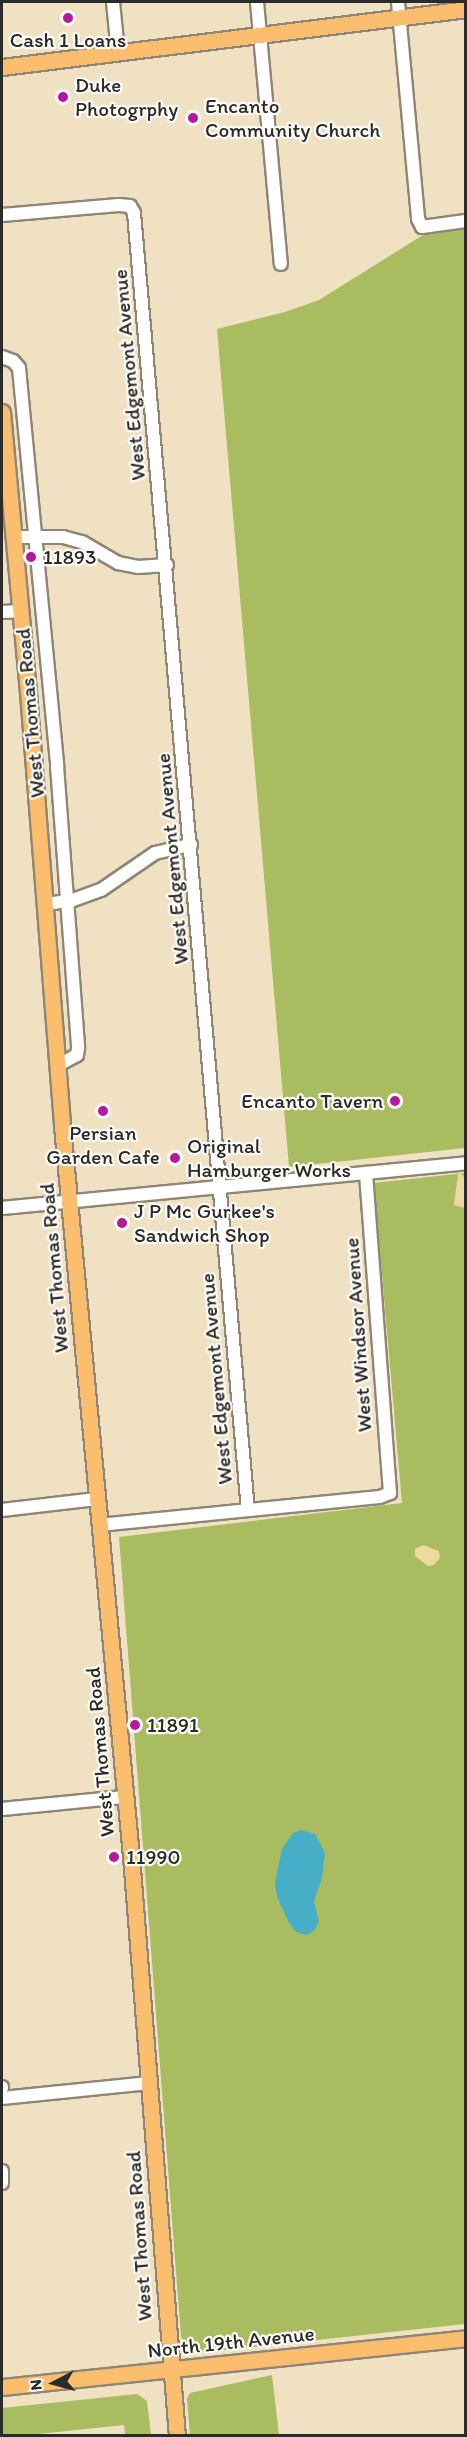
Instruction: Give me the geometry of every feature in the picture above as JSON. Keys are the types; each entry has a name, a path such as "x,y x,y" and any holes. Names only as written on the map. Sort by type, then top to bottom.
{"main road":[{"path":"2,67 261,34 399,9 465,9"},
{"name":"West Thomas Road","path":"2,412 46,904 69,1202 125,1797 177,2436"},
{"name":"North 19th Avenue","path":"2,2387 465,2338"}],"street":[{"path":"113,2 118,52"},
{"path":"257,2 282,264"},
{"path":"399,9 418,219 422,227 465,221"},
{"name":"West Edgemont Avenue","path":"2,215 130,206 134,213 167,565 218,1188 248,1510"},
{"name":"West Thomas Road","path":"2,357 13,361 19,368 36,535 67,900 78,1048 77,1055 58,1065"},
{"path":"14,537 36,535 63,537 82,542 118,563 138,567 167,565"},
{"path":"2,612 21,611"},
{"path":"46,904 101,890 154,853 191,845"},
{"path":"2,1208 465,1163"},
{"name":"West Windsor Avenue","path":"248,1510 380,1497 390,1493 366,1173"},
{"path":"2,1510 96,1499"},
{"path":"99,1526 248,1510"},
{"path":"2,1809 125,1797"},
{"path":"2,2098 149,2083"}],"green space":[{"path":"465,227 465,1148 289,1167 217,329 285,312 319,300 423,235"},
{"path":"465,1173 465,2324 215,2351 194,2350 184,2344 181,2336 119,1537 402,1503 374,1183"},
{"path":"272,2375 279,2435 190,2435 187,2399 190,2393"},
{"path":"137,2394 147,2401 151,2435 125,2435 124,2425 29,2435 2,2435 2,2408"}],"sand":[{"path":"458,1174 462,1174 465,1180 465,1208 454,1205"},
{"path":"423,1545 439,1551 440,1558 434,1565 428,1566 415,1556 415,1549"}],"water":[{"path":"301,1830 315,1834 325,1853 322,1878 314,1901 319,1922 314,1931 306,1935 296,1932 289,1923 277,1897 275,1882 282,1849 293,1833"}],"place":[{"name":"Cash 1 Loans","path":"68,18"},
{"name":"Duke Photogrphy","path":"63,97"},
{"name":"Encanto Community Church","path":"193,118"},
{"name":"11893","path":"31,557"},
{"name":"Encanto Tavern","path":"395,1101"},
{"name":"Persian Garden Cafe","path":"103,1111"},
{"name":"Original Hamburger Works","path":"175,1158"},
{"name":"J P Mc Gurkee's Sandwich Shop","path":"122,1223"},
{"name":"11891","path":"135,1725"},
{"name":"11990","path":"114,1857"}]}
